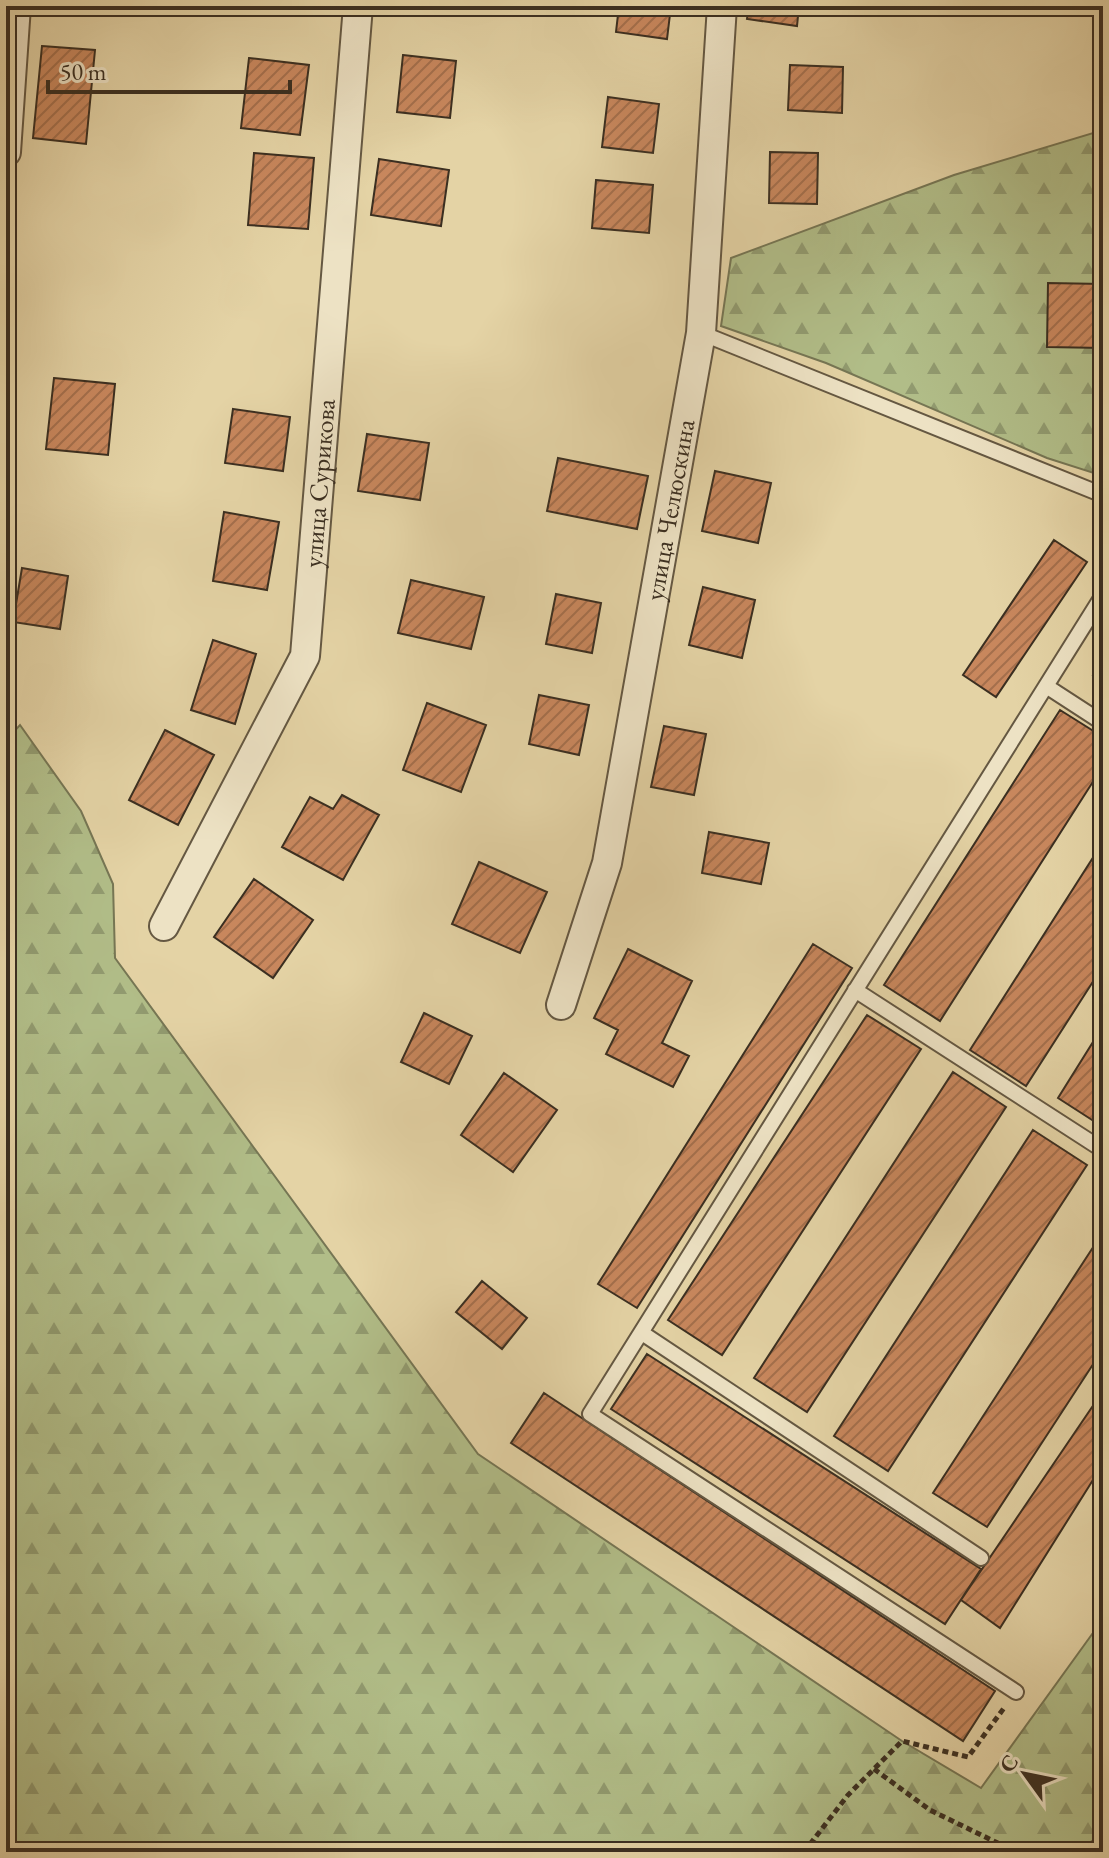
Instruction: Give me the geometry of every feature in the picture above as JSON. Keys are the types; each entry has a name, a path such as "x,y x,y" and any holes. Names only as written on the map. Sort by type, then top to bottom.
{"street":[{"path":"6,152 16,6"},
{"name":"улица Сурикова","path":"164,926 305,656 358,6"},
{"name":"улица Челюскина","path":"561,1005 607,863 701,333 722,6"}],"lane":[{"path":"701,333 1103,495"},
{"path":"1016,1692 590,1414 1103,595"},
{"path":"1046,686 1103,723"},
{"path":"855,990 1103,1150"},
{"path":"642,1333 981,1558"}],"path":[{"path":"804,1852 874,1769 902,1741 968,1757 1016,1692"},
{"path":"874,1769 930,1810 1016,1852"},
{"path":"812,1841 828,1852"},
{"path":"1042,1852 1103,1841"}],"green space":[{"path":"1103,130 1103,476 1047,458 826,363 721,326 731,258 954,175"},
{"path":"20,725 81,811 113,884 115,958 478,1454 902,1741 981,1788 1103,1619 1103,1852 6,1852 6,740"}],"building":[{"path":"402,6 458,6 458,11"},
{"path":"619,6 671,6 667,39 616,32"},
{"path":"749,6 799,6 797,26 747,19"},
{"path":"42,46 95,50 86,144 33,138"},
{"path":"403,55 456,61 450,118 397,112"},
{"path":"249,58 309,65 300,135 241,128"},
{"path":"790,65 843,67 842,113 788,110"},
{"path":"608,97 659,104 653,153 602,147"},
{"path":"770,152 818,153 817,204 769,203"},
{"path":"254,153 314,158 308,229 248,225"},
{"path":"379,159 449,170 441,226 371,215"},
{"path":"596,180 653,185 649,233 592,228"},
{"path":"1048,283 1103,284 1103,348 1047,347"},
{"path":"54,378 115,384 108,455 46,449"},
{"path":"233,409 290,417 283,471 225,463"},
{"path":"367,434 429,443 420,500 358,491"},
{"path":"558,458 648,476 637,529 547,511"},
{"path":"715,471 771,483 758,543 702,531"},
{"path":"224,512 279,522 267,590 213,581"},
{"path":"1054,540 1087,562 996,697 963,675"},
{"path":"22,568 68,576 60,629 13,622"},
{"path":"411,580 484,597 471,649 398,633"},
{"path":"703,587 755,600 742,658 689,645"},
{"path":"556,594 601,603 592,653 546,644"},
{"path":"213,640 256,654 235,724 191,710"},
{"path":"1103,660 1103,682 1093,675"},
{"path":"539,695 589,705 579,755 529,744"},
{"path":"427,703 486,725 461,792 403,770"},
{"path":"1060,710 1103,737 1103,766 940,1021 884,985"},
{"path":"664,726 706,734 694,795 651,787"},
{"path":"165,730 214,755 178,825 129,800"},
{"path":"342,795 379,815 343,880 282,847 310,797 333,809"},
{"path":"709,832 769,843 761,884 702,873"},
{"path":"1103,842 1103,966 1026,1086 970,1050"},
{"path":"479,862 547,892 520,953 452,924"},
{"path":"254,879 313,920 273,978 214,937"},
{"path":"813,944 852,968 637,1308 598,1284"},
{"path":"628,949 692,981 662,1043 689,1056 673,1087 606,1054 618,1030 594,1018"},
{"path":"424,1013 472,1036 449,1084 401,1062"},
{"path":"867,1015 921,1049 722,1355 668,1320"},
{"path":"1103,1026 1103,1127 1058,1098"},
{"path":"953,1072 1006,1107 807,1412 754,1378"},
{"path":"504,1073 557,1110 513,1172 461,1135"},
{"path":"1033,1130 1087,1165 888,1471 834,1436"},
{"path":"1103,1232 1103,1349 987,1527 933,1493"},
{"path":"482,1281 527,1318 502,1349 456,1312"},
{"path":"647,1354 981,1569 945,1624 611,1409"},
{"path":"1103,1391 1103,1464 1000,1628 961,1600"},
{"path":"544,1393 995,1691 963,1741 511,1443"}]}
